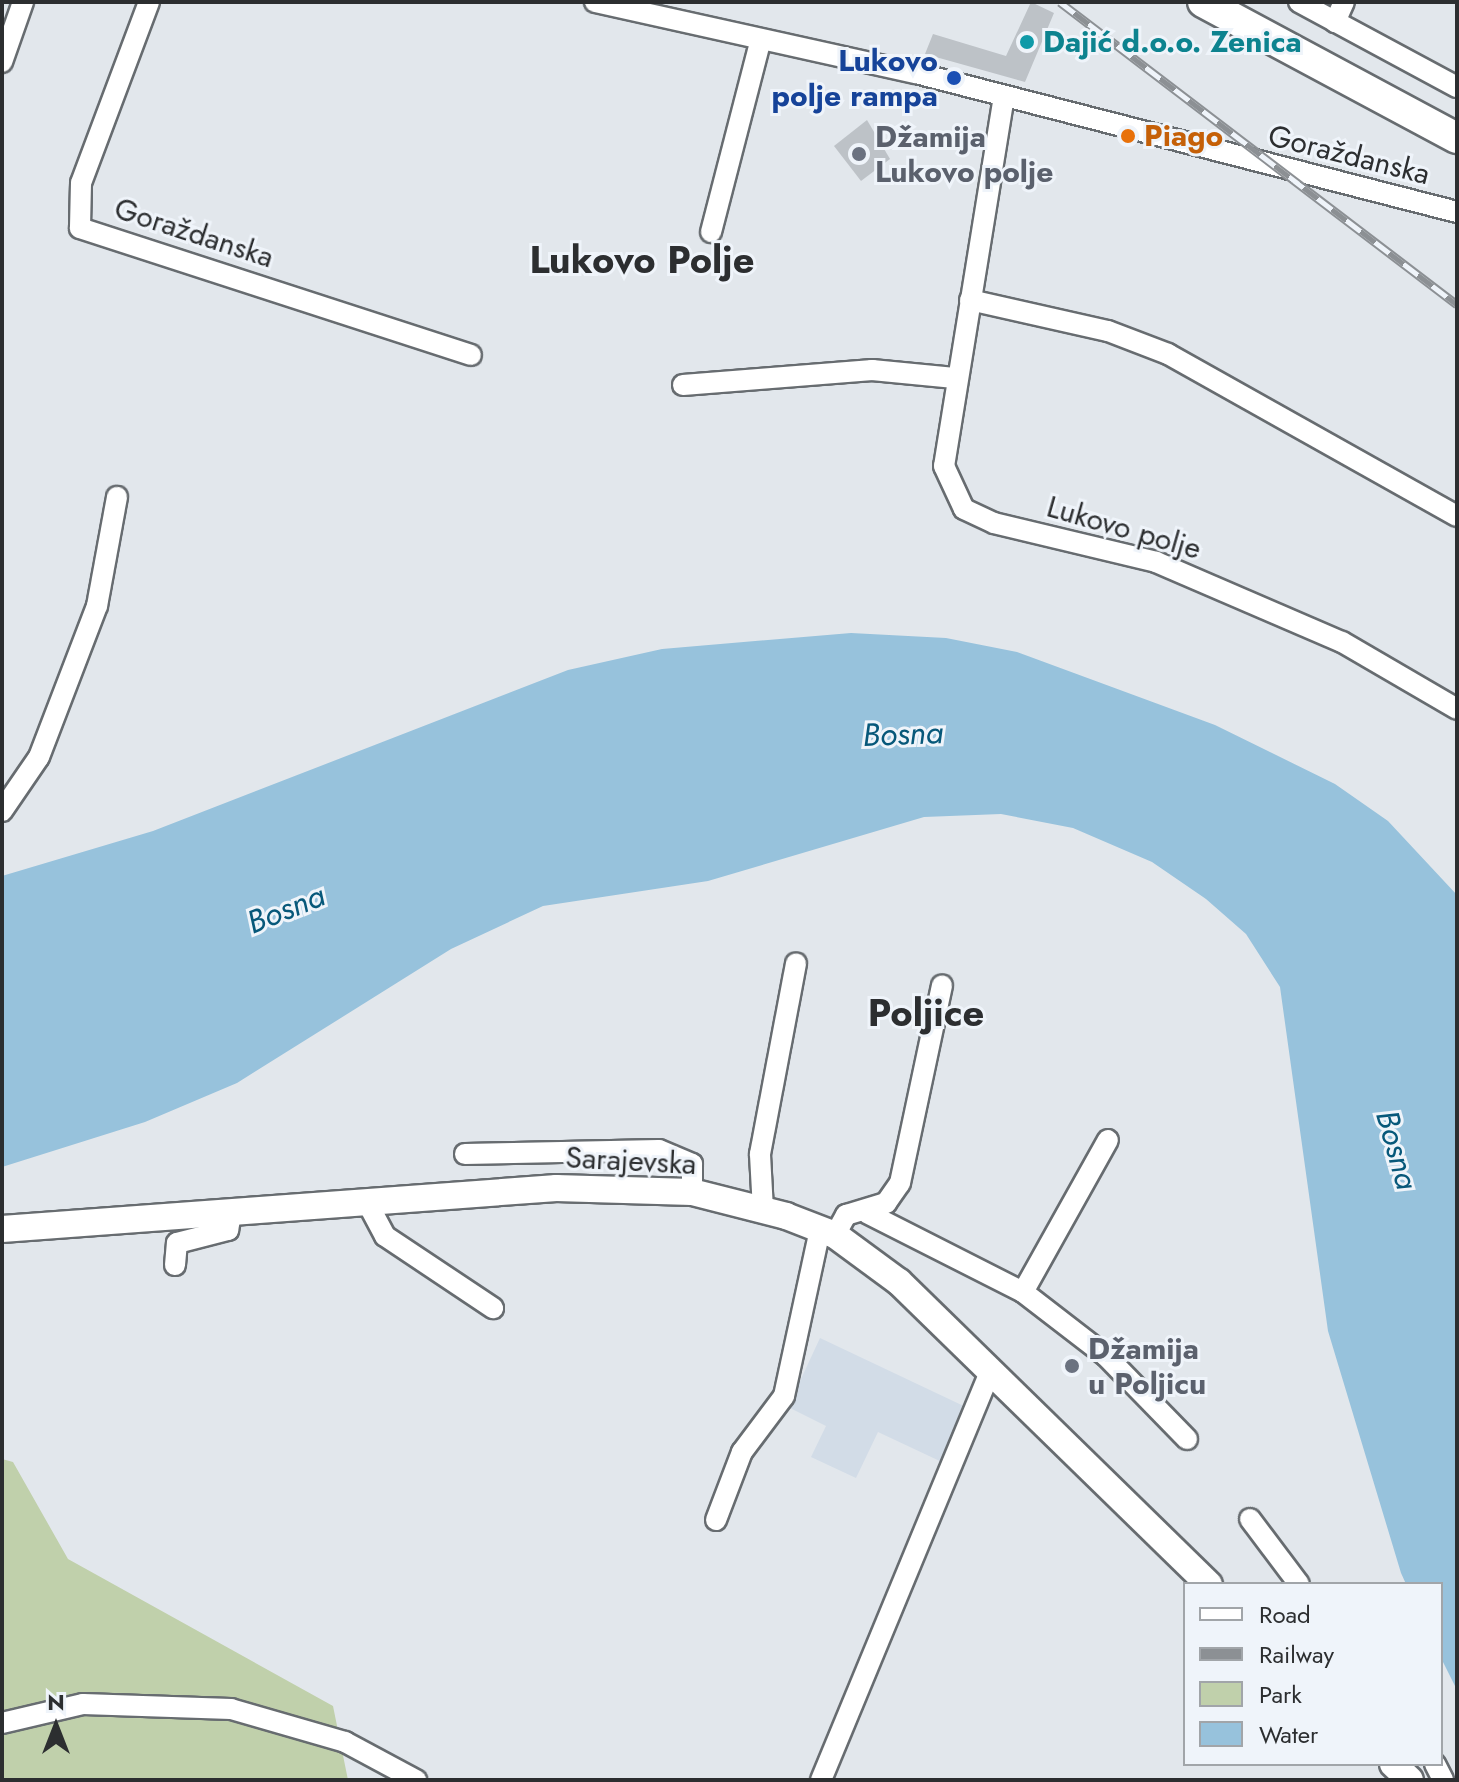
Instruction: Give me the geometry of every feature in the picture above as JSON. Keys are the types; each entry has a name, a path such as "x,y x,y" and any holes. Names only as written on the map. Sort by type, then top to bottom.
{"highway":[{"path":"1203,2 1457,138"}],"main road":[{"name":"Sarajevska","path":"2,1229 231,1215 556,1188 692,1192 763,1210 827,1232 899,1282 1207,1582"},
{"path":"1395,1766 1410,1780"}],"street":[{"path":"2,62 23,2"},
{"name":"Goraždanska","path":"149,2 81,183 80,228 471,355"},
{"name":"Goraždanska","path":"595,2 1004,96 1457,212"},
{"path":"1299,2 1457,87"},
{"path":"1335,22 1344,2"},
{"path":"711,232 761,39"},
{"name":"Lukovo polje","path":"1004,96 955,378 944,466 964,509 994,523 1156,562 1342,642 1457,709"},
{"path":"970,300 1108,331 1168,354 1457,516"},
{"path":"683,385 872,370 955,378"},
{"path":"2,811 39,757 97,606 117,497"},
{"path":"763,1210 760,1154 796,963"},
{"path":"716,1520 742,1452 784,1396 827,1232 846,1215 867,1213 886,1203 900,1183 942,985"},
{"path":"1023,1292 1108,1140"},
{"path":"465,1154 659,1150 692,1164 692,1192"},
{"path":"368,1204 385,1236 493,1308"},
{"path":"867,1213 1023,1292 1106,1356 1187,1439"},
{"path":"175,1265 177,1243 228,1230 231,1215"},
{"path":"821,1780 991,1370"},
{"path":"1250,1519 1297,1582"},
{"path":"2,1723 83,1704 231,1709 345,1742 416,1780"}],"shaded area":[{"path":"820,1338 970,1409 944,1463 878,1432 856,1478 811,1457 826,1426 788,1407"}],"green space":[{"path":"2,1459 13,1462 68,1559 333,1706 348,1780 2,1780"}],"water":[{"name":"Bosna","path":"851,633 946,638 1017,652 1215,725 1335,784 1388,821 1457,895 1457,1690 1443,1662 1443,1582 1405,1582 1328,1331 1280,987 1246,934 1206,899 1152,862 1073,828 1001,814 924,817 708,881 543,906 451,949 237,1083 145,1122 2,1167 2,876 153,831 568,670 662,649"}],"building":[{"name":"Dajić d.o.o. Zenica","path":"1031,2 1054,13 1025,82 925,54 933,34 1006,56"},
{"name":"Džamija Lukovo polje","path":"867,120 890,159 861,181 834,146"}],"railway":[{"path":"1060,2 1457,304"}],"place":[{"name":"Dajić d.o.o. Zenica","path":"1027,42"},
{"name":"Lukovo polje rampa","path":"954,78"},
{"name":"Piago","path":"1128,136"},
{"name":"Džamija Lukovo polje","path":"859,154"},
{"name":"Džamija u Poljicu","path":"1072,1366"}],"district":[{"name":"Lukovo Polje","path":"642,260"},
{"name":"Poljice","path":"926,1013"}]}
